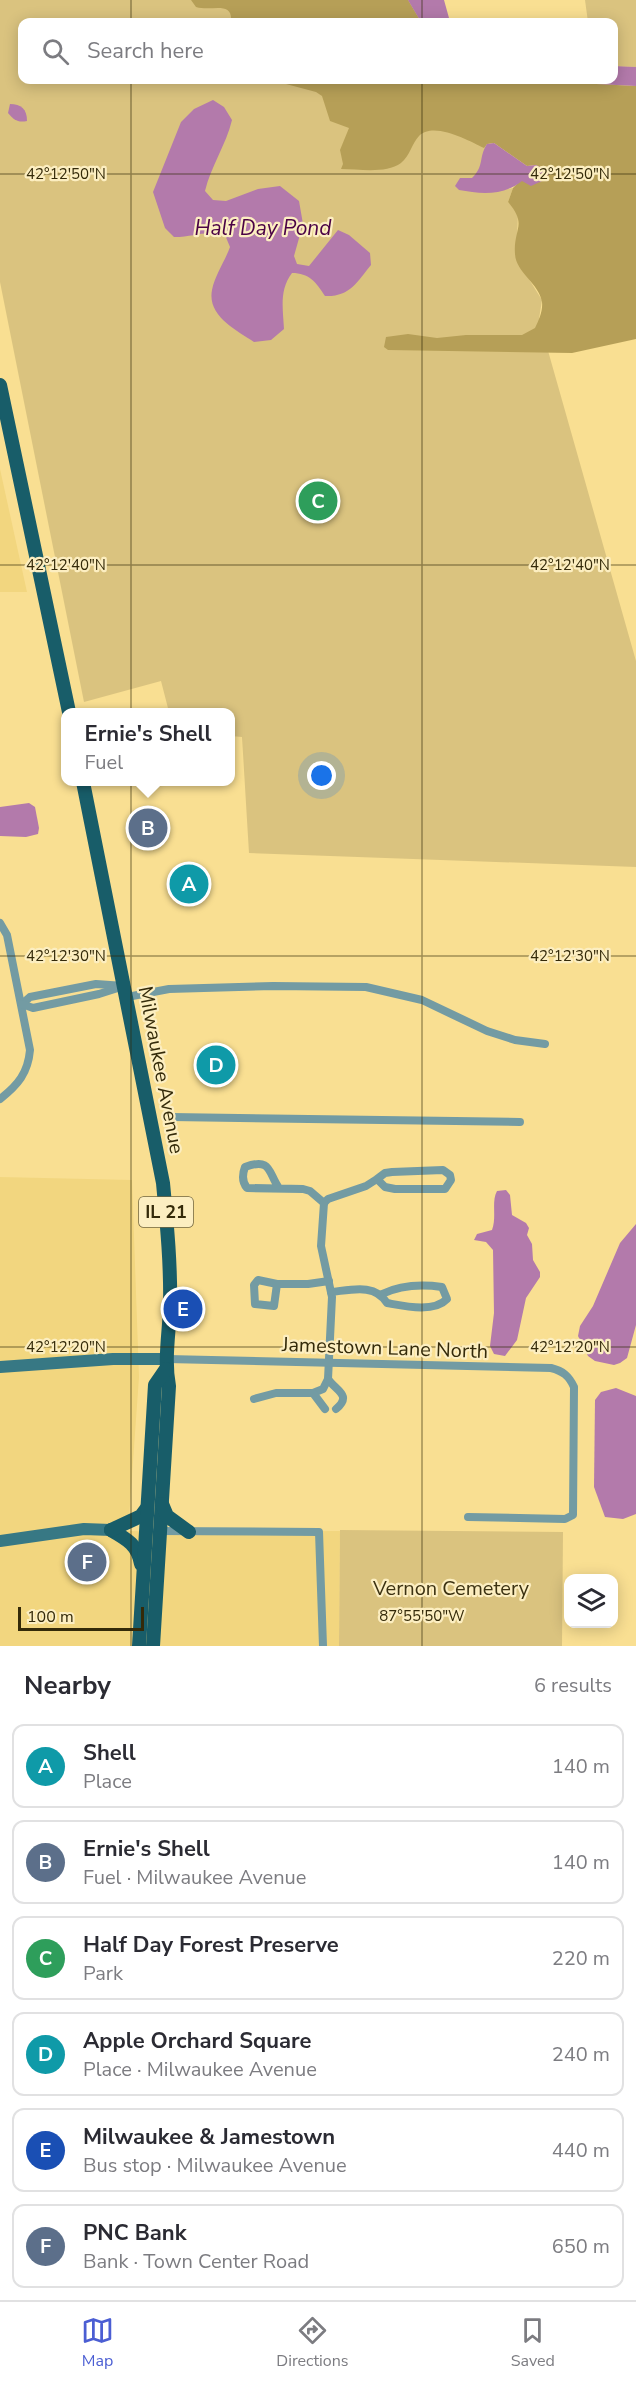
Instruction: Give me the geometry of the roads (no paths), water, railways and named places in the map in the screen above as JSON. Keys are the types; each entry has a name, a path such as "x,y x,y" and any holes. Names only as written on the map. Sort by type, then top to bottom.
{"main road":[{"path":"0,385 68,708"},
{"name":"Milwaukee Avenue","path":"84,786 163,1183 170,1277 166,1364 170,1386 162,1504 167,1532 153,1646"},
{"name":"Milwaukee Avenue","path":"139,1646 155,1385 166,1364"},
{"path":"162,1504 167,1516 189,1532"},
{"path":"111,1530 141,1516 147,1508"},
{"path":"111,1530 131,1542 139,1553 143,1576"}],"street":[{"path":"0,923 8,935 30,1050 28,1068 23,1078 0,1099"},
{"path":"22,1004 30,997 96,984 126,992 284,986 366,987 422,999 488,1031 506,1037 545,1044"},
{"path":"171,1117 520,1122"},
{"path":"254,1399 276,1393 313,1394 323,1389 328,1379 331,1292 321,1246 324,1203 328,1198 366,1186 385,1173 442,1170 450,1175 451,1180 445,1189 395,1189 385,1187 377,1179"},
{"path":"279,1188 310,1191 324,1203"},
{"path":"277,1284 329,1281"},
{"path":"331,1292 374,1290 382,1294 387,1303 411,1306 442,1305 447,1299 442,1287 436,1286 403,1286 382,1294"},
{"path":"0,1367 113,1359 166,1364"},
{"name":"Jamestown Lane North","path":"166,1364 329,1363 551,1368 560,1371 570,1378 574,1387 573,1515 565,1519 468,1518"},
{"path":"328,1379 342,1392 342,1404 336,1409"},
{"path":"313,1394 325,1409"},
{"path":"0,1541 84,1529 111,1530"},
{"path":"146,1530 319,1532 323,1646"}],"water":[{"path":"408,0 444,0 449,18 419,18"},
{"path":"618,66 636,67 636,86 596,84 618,84"},
{"name":"Half Day Pond","path":"213,100 224,107 232,120 205,191 213,200 226,201 258,189 280,186 299,201 303,224 294,256 297,264 309,266 338,230 349,235 370,253 371,265 357,283 347,291 334,296 325,296 312,279 292,273 283,293 284,329 271,340 254,342 224,321 214,307 213,284 230,247 225,235 205,233 174,237 165,228 153,192 181,122 194,109"},
{"path":"10,104 23,108 27,121 14,119 8,113"},
{"path":"494,143 527,166 536,165 551,172 542,181 531,186 522,181 515,186 492,193 459,190 455,186 460,178 472,178 479,169 487,144"},
{"path":"29,803 35,807 38,834 26,837 0,836 0,807"},
{"path":"506,1190 510,1195 512,1215 526,1223 529,1228 527,1235 532,1244 533,1260 540,1272 540,1277 526,1298 517,1340 505,1356 494,1354 490,1346 494,1313 493,1250 486,1242 474,1240 477,1234 492,1230 495,1195 497,1191"},
{"path":"636,1224 636,1325 627,1358 614,1365 595,1361 588,1356 578,1336 580,1326 593,1306 620,1243"},
{"path":"616,1388 636,1396 636,1514 623,1519 605,1517 594,1487 595,1400 601,1392"}],"place":[{"name":"Half Day Forest Preserve","path":"318,501"},
{"name":"Ernie's Shell","path":"148,828"},
{"name":"Shell","path":"189,884"},
{"name":"Apple Orchard Square","path":"216,1065"},
{"name":"Milwaukee & Jamestown","path":"183,1309"},
{"name":"PNC Bank","path":"87,1562"}],"park label":[{"name":"Vernon Cemetery","path":"451,1588"}]}
